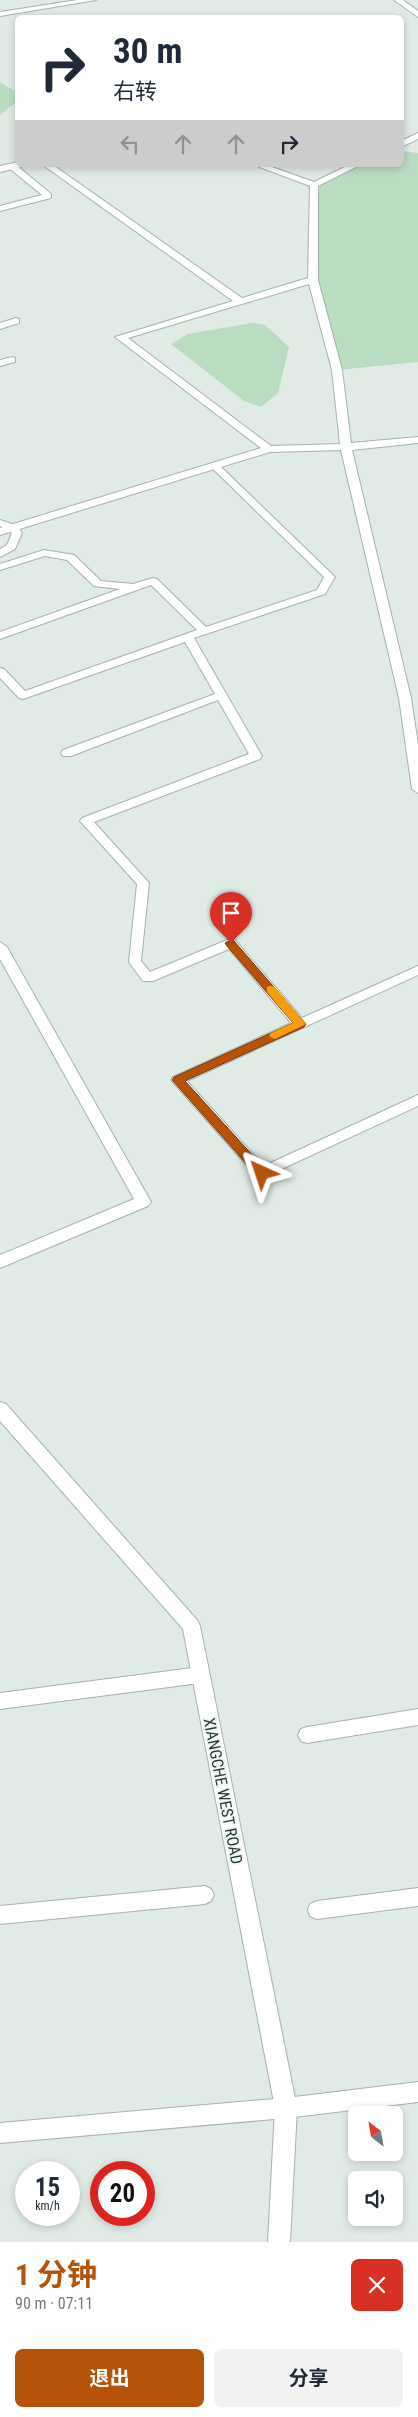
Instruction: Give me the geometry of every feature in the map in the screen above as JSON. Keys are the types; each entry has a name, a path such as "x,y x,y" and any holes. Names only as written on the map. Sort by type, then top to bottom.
{"street":[{"path":"0,14 92,0"},
{"path":"398,0 418,15"},
{"path":"404,143 418,136"},
{"path":"0,169 15,165"},
{"path":"51,167 240,301"},
{"path":"264,167 314,185 352,167"},
{"path":"314,185 313,280 337,370 346,447 404,698 418,789"},
{"path":"269,449 120,336 313,280"},
{"path":"0,532 269,449 346,447 418,440"},
{"path":"404,698 418,698"},
{"path":"0,947 143,1202 0,1262"},
{"name":"XIANGCHE WEST ROAD","path":"0,1409 191,1626 286,2108 279,2242"}],"lane":[{"path":"0,209 48,196 17,167"},
{"path":"0,326 16,321"},
{"path":"0,363 12,360"},
{"path":"0,671 23,696 188,637 322,592 330,577 215,466"},
{"path":"0,522 14,528 17,533 11,547 0,554"},
{"path":"0,567 44,552 70,557 98,584 136,587"},
{"path":"0,636 153,581 204,632"},
{"path":"188,637 256,756 86,821 143,883 136,962 148,978 231,943 300,1024"},
{"path":"67,752 221,695"},
{"path":"418,970 178,1080 262,1173 418,1100"},
{"path":"0,1701 200,1675"},
{"path":"307,1735 418,1717"},
{"path":"0,1915 205,1895"},
{"path":"317,1910 418,1897"},
{"path":"0,2133 286,2108 418,2092"}],"green space":[{"path":"0,82 15,91 15,103 0,115"},
{"path":"404,151 418,153 418,362 337,370 313,280 314,185 352,167 404,167"},
{"path":"252,323 265,325 289,347 278,393 261,407 244,401 171,344 188,334"}],"slow traffic":[{"path":"271,990 300,1024 275,1036"}],"route":[{"path":"231,943 300,1024 178,1080 262,1173"}]}
